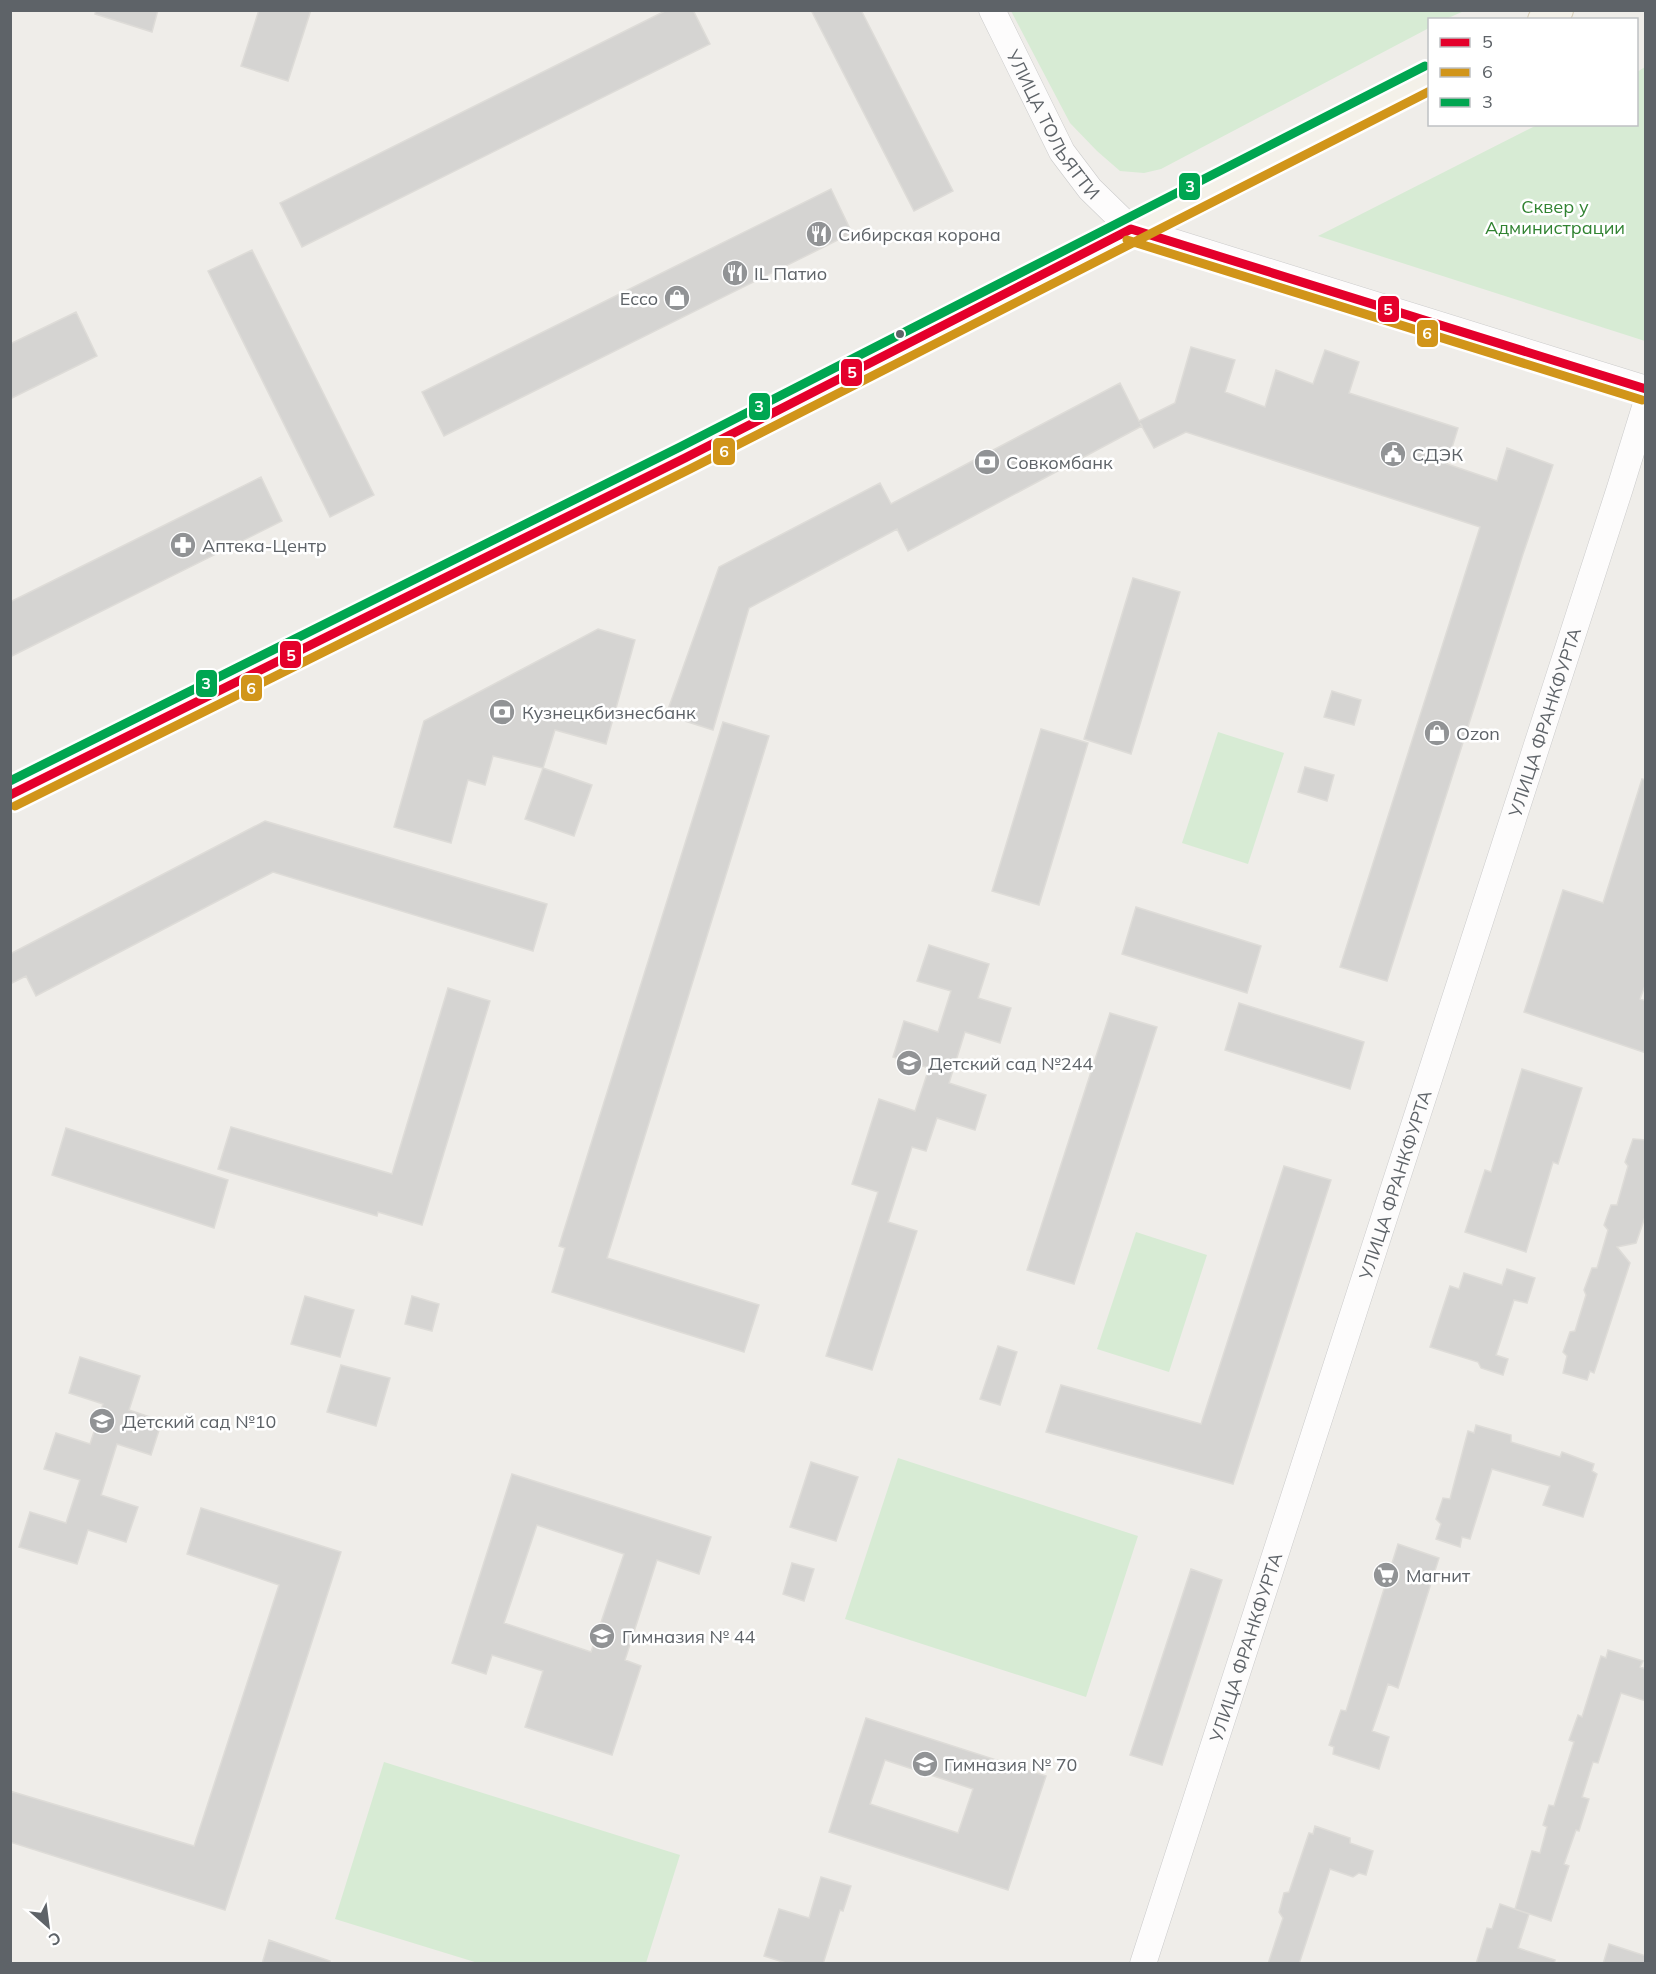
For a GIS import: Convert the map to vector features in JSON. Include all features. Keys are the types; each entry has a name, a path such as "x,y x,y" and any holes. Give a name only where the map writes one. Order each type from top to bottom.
{"main road":[{"path":"1545,18 1559,10"},
{"path":"10,795 686,458 1428,78"}],"street":[{"name":"УЛИЦА ТОЛЬЯТТИ","path":"992,10 1062,152 1090,189 1131,229 1646,389"},
{"name":"УЛИЦА ФРАНКФУРТА","path":"1143,1964 1646,404"}],"green space":[{"path":"1011,11 1464,11 1448,18 1428,18 1428,29 1161,169 1144,173 1120,171 1070,123"},
{"name":"Сквер у Администрации","path":"1645,67 1645,341 1318,236 1535,126 1638,126 1638,71"},
{"path":"1218,732 1284,753 1248,864 1182,843"},
{"path":"1136,1232 1207,1255 1169,1372 1097,1349"},
{"path":"898,1458 1138,1536 1086,1697 845,1619"},
{"path":"384,1762 680,1855 646,1963 478,1963 335,1919"}],"building":[{"path":"96,10 158,10 152,32 95,14"},
{"path":"259,10 311,10 288,81 241,66"},
{"path":"667,10 693,10 710,44 302,247 280,203"},
{"path":"811,10 861,10 953,191 914,211"},
{"path":"831,189 852,233 444,436 422,392"},
{"path":"252,250 374,495 330,517 208,271"},
{"path":"76,312 97,356 10,399 10,344"},
{"path":"1191,347 1235,360 1225,392 1265,407 1276,370 1313,384 1325,350 1359,362 1349,393 1458,428 1447,464 1497,481 1507,448 1553,465 1387,981 1340,967 1480,527 1186,432 1154,448 1142,426 908,551 897,529 749,608 713,730 666,715 719,567 880,483 891,504 1120,383 1139,421 1175,403"},
{"path":"261,477 282,521 10,657 10,602"},
{"path":"1133,578 1180,592 1131,754 1084,739"},
{"path":"598,629 635,640 606,744 555,730 543,768 493,756 485,785 468,780 451,843 394,827 424,721"},
{"path":"1332,691 1361,700 1354,725 1324,717"},
{"path":"723,722 769,736 607,1258 759,1305 744,1352 552,1292 565,1248 559,1246"},
{"path":"1041,729 1088,743 1039,905 992,891"},
{"path":"1305,767 1334,775 1327,801 1298,792"},
{"path":"543,768 592,785 574,836 525,819"},
{"path":"1642,779 1646,780 1646,983 1640,999 1646,1001 1646,1053 1524,1012 1563,890 1603,903"},
{"path":"265,821 547,904 533,951 273,872 36,996 26,976 10,984 10,954"},
{"path":"1136,907 1261,946 1247,993 1122,954"},
{"path":"929,945 989,964 978,998 1011,1008 1000,1043 965,1032 949,1083 986,1095 975,1130 937,1118 926,1151 912,1147 888,1222 917,1231 872,1370 826,1356 878,1192 852,1184 879,1099 915,1111 929,1068 893,1057 904,1021 938,1032 951,991 917,981"},
{"path":"448,988 490,1001 422,1225 378,1212 377,1216 218,1169 231,1127 392,1174"},
{"path":"1239,1003 1364,1042 1350,1089 1225,1050"},
{"path":"1110,1013 1157,1027 1074,1284 1027,1270"},
{"path":"1522,1069 1582,1088 1558,1164 1553,1162 1526,1252 1465,1232 1485,1170 1491,1172"},
{"path":"66,1128 228,1180 214,1228 52,1175"},
{"path":"1633,1139 1646,1140 1646,1214 1636,1243 1617,1247 1630,1263 1594,1373 1590,1371 1587,1380 1563,1373 1567,1356 1563,1352 1570,1332 1575,1331 1586,1295 1584,1290 1592,1268 1597,1268 1608,1230 1604,1225 1611,1205 1617,1205 1628,1166 1625,1162"},
{"path":"1284,1166 1331,1180 1233,1484 1046,1432 1061,1385 1201,1424"},
{"path":"1507,1269 1535,1278 1527,1303 1514,1300 1496,1355 1508,1359 1503,1375 1481,1368 1478,1362 1430,1347 1450,1286 1459,1289 1464,1273 1502,1285"},
{"path":"305,1296 354,1310 340,1357 291,1344"},
{"path":"412,1296 439,1304 432,1331 405,1324"},
{"path":"998,1346 1017,1352 1000,1405 980,1399"},
{"path":"80,1357 140,1376 129,1410 162,1421 151,1455 117,1444 101,1495 138,1507 126,1542 88,1530 77,1564 19,1547 30,1512 66,1523 80,1480 44,1469 56,1433 90,1444 103,1404 69,1393"},
{"path":"341,1365 390,1378 376,1426 327,1412"},
{"path":"1476,1425 1511,1435 1511,1442 1560,1457 1562,1452 1594,1464 1592,1471 1597,1474 1583,1517 1543,1505 1550,1486 1492,1469 1470,1539 1462,1537 1460,1547 1436,1539 1441,1524 1436,1519 1443,1498 1450,1499 1468,1431 1474,1433"},
{"path":"811,1462 858,1477 836,1541 790,1527"},
{"path":"512,1474 711,1537 699,1574 657,1560 625,1660 641,1666 612,1755 525,1727 543,1671 492,1655 486,1674 452,1663","holes":["537,1525 624,1554 591,1652 504,1623"]},
{"path":"201,1508 341,1552 225,1910 10,1842 10,1791 194,1846 279,1585 187,1554"},
{"path":"1398,1544 1439,1558 1398,1688 1388,1684 1372,1731 1389,1737 1379,1769 1333,1754 1334,1747 1329,1745 1341,1710 1346,1711"},
{"path":"792,1563 814,1569 804,1601 783,1594"},
{"path":"1191,1569 1222,1580 1162,1765 1130,1755"},
{"path":"1608,1650 1643,1661 1640,1667 1646,1669 1646,1701 1621,1693 1598,1763 1593,1762 1582,1797 1589,1799 1579,1831 1576,1830 1564,1864 1569,1866 1551,1921 1515,1909 1532,1851 1540,1853 1547,1827 1543,1825 1549,1805 1554,1806 1574,1742 1569,1740 1578,1715 1582,1717 1601,1656 1606,1658"},
{"path":"866,1718 1046,1776 1008,1890 829,1832","holes":["885,1760 973,1789 958,1833 870,1804"]},
{"path":"1315,1826 1350,1838 1350,1843 1373,1851 1366,1875 1359,1873 1353,1877 1330,1869 1299,1964 1268,1964 1283,1918 1279,1912 1284,1893 1289,1892 1309,1833 1313,1834"},
{"path":"821,1877 851,1886 843,1911 840,1910 823,1964 789,1964 764,1956 779,1909 809,1918"},
{"path":"1500,1904 1529,1914 1518,1948 1555,1960 1554,1964 1476,1964 1487,1928 1492,1929"},
{"path":"269,1940 330,1961 330,1964 262,1964"},
{"path":"1609,1944 1646,1956 1646,1964 1603,1964"}],"transit line":[{"name":"3","path":"10,781 680,447 1425,66"},
{"name":"6","path":"15,806 690,469 1428,92"},
{"name":"5","path":"1131,229 1646,389"},
{"name":"5","path":"10,795 685,458 1131,229"},
{"name":"6","path":"1127,240 1642,400"}],"place":[{"name":"Сибирская корона","path":"819,234"},
{"name":"IL Патио","path":"735,273"},
{"name":"Ecco","path":"677,298"},
{"name":"СДЭК","path":"1393,454"},
{"name":"Совкомбанк","path":"987,462"},
{"name":"Аптека-Центр","path":"183,545"},
{"name":"Кузнецкбизнесбанк","path":"502,712"},
{"name":"Ozon","path":"1437,733"},
{"name":"Детский сад №244","path":"909,1063"},
{"name":"Детский сад №10","path":"102,1421"},
{"name":"Магнит","path":"1386,1575"},
{"name":"Гимназия № 44","path":"602,1636"},
{"name":"Гимназия № 70","path":"925,1764"}]}
